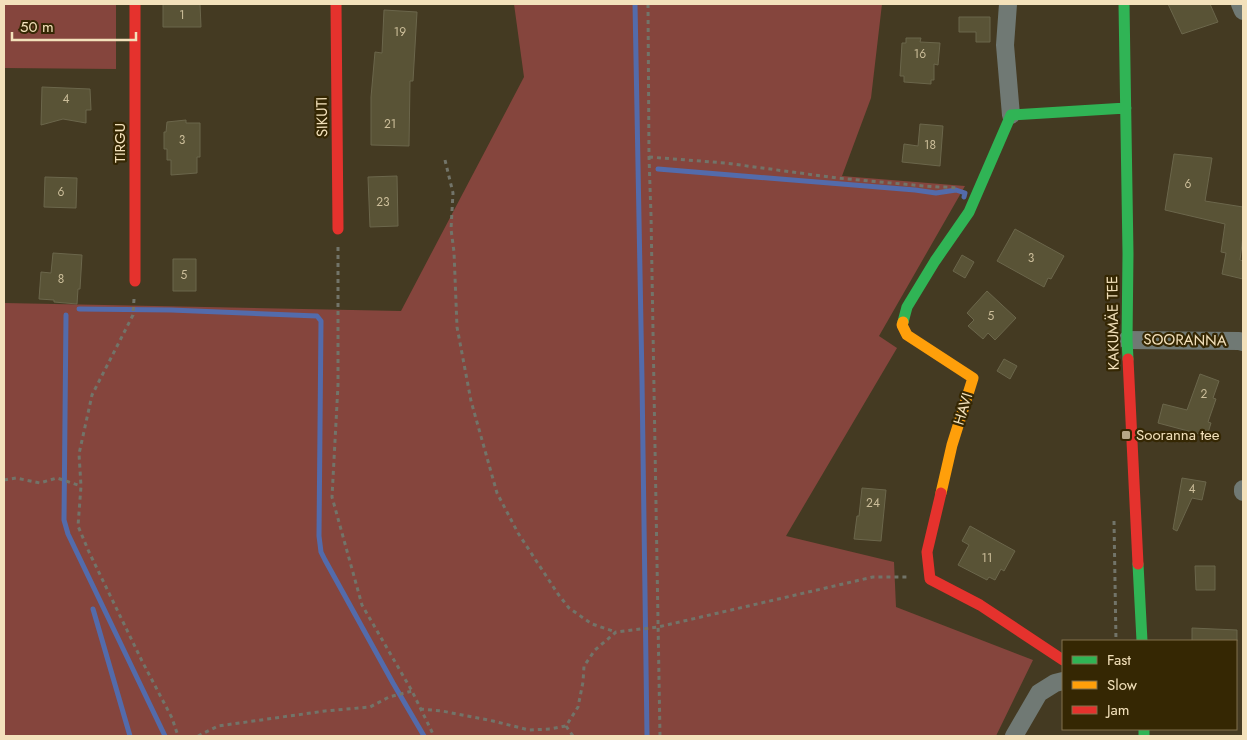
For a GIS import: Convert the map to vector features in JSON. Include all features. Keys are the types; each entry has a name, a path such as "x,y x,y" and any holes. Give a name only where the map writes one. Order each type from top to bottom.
{"street":[{"name":"TIRGU","path":"135,4 135,281"},
{"name":"SIKUTI","path":"336,4 338,229"},
{"name":"HAVI","path":"930,574 927,552 952,445 973,378 907,335 902,325 907,306 969,212 1012,115 1005,45 1008,4"},
{"name":"KAKUMÄE TEE","path":"1124,4 1128,254 1127,340 1142,640"},
{"path":"1240,4 1243,11"},
{"path":"1012,115 1126,108"},
{"name":"SOORANNA","path":"1127,340 1243,342"},
{"path":"930,574 930,579 980,605 1062,659"},
{"path":"1014,736 1039,693 1062,680"}],"path":[{"path":"648,4 649,157 660,652 660,736"},
{"path":"649,157 725,163 837,178 968,188 978,191"},
{"path":"445,160 453,193 451,229 454,252 457,327 471,401 497,493 518,533 569,608 592,624 616,632 636,631 873,577 909,577 930,574"},
{"path":"338,229 338,385 332,497 362,605 412,691 434,736"},
{"path":"134,304 133,315 92,395 79,454 81,486 78,526 142,661 172,718 178,736"},
{"path":"4,480 16,478 40,483 57,478 81,486"},
{"path":"420,709 442,711 529,730 566,726 578,707 584,666 595,650 616,632"},
{"path":"198,736 218,726 325,711 370,707 389,697 412,691"},
{"path":"566,726 573,736"}],"shaded area":[{"path":"4,4 116,4 116,69 4,68"},
{"path":"514,4 882,4 871,98 842,176 965,186 879,336 897,348 786,536 894,562 896,607 1033,660 996,736 4,736 4,303 401,311 524,77"}],"building":[{"path":"163,4 200,4 201,27 163,27"},
{"path":"1168,4 1210,4 1218,22 1182,34"},
{"path":"384,10 417,12 413,81 410,81 409,146 371,145 371,97 375,52 382,53"},
{"path":"959,17 990,17 990,42 976,42 976,32 959,32"},
{"path":"906,38 921,38 920,42 940,43 938,65 934,64 934,80 931,80 931,84 904,82 904,76 900,76 902,43 906,43"},
{"path":"42,87 90,89 91,110 86,110 86,123 63,119 41,125"},
{"path":"186,120 186,123 200,123 200,157 197,157 197,173 171,175 171,160 167,160 167,149 164,149 164,132 166,132 167,122"},
{"path":"920,124 943,126 940,166 902,162 904,144 918,146"},
{"path":"1174,154 1212,158 1205,201 1243,207 1243,236 1240,260 1243,261 1243,279 1222,274 1226,253 1221,252 1225,224 1165,210"},
{"path":"397,176 398,226 370,227 368,177"},
{"path":"45,177 77,178 76,208 44,207"},
{"path":"1015,229 1064,256 1051,279 1048,278 1044,287 997,261"},
{"path":"53,253 82,255 77,304 39,299 41,272 51,273"},
{"path":"962,255 974,262 965,278 953,271"},
{"path":"173,259 196,259 196,291 173,291"},
{"path":"987,291 1016,318 995,340 988,333 983,339 968,326 974,320 967,313"},
{"path":"1004,359 1017,366 1010,379 997,371"},
{"path":"1200,374 1219,381 1213,398 1216,399 1208,422 1211,423 1207,436 1158,423 1163,404 1187,410"},
{"path":"1182,478 1206,482 1202,500 1192,498 1177,531 1173,529"},
{"path":"862,488 886,490 881,541 854,539"},
{"path":"970,526 1015,551 1004,571 1001,569 995,580 989,577 987,580 958,565 969,545 962,541"},
{"path":"1195,566 1215,566 1215,590 1196,590"},
{"path":"1192,628 1237,630 1237,640 1192,640"}],"waterway":[{"path":"635,4 647,736"},
{"path":"658,169 936,193 956,190 965,193 964,197"},
{"path":"79,309 171,310 317,316 321,321 319,536 321,552 424,736"},
{"path":"66,315 64,520 68,534 165,736"},
{"path":"93,609 130,736"}],"traffic: fast":[{"path":"1124,4 1128,359"},
{"path":"903,322 907,307 935,261 969,212 1011,115 1126,108"},
{"path":"1138,564 1142,640"},
{"path":"1144,730 1144,736"}],"traffic: slow":[{"path":"903,322 902,325 907,335 973,378 952,445 941,493"}],"traffic: jam":[{"path":"135,4 135,281"},
{"path":"336,4 338,229"},
{"path":"1128,359 1138,564"},
{"path":"941,493 927,552 930,579 980,605 1062,659"}],"place":[{"name":"Sooranna tee","path":"1126,435"}]}
